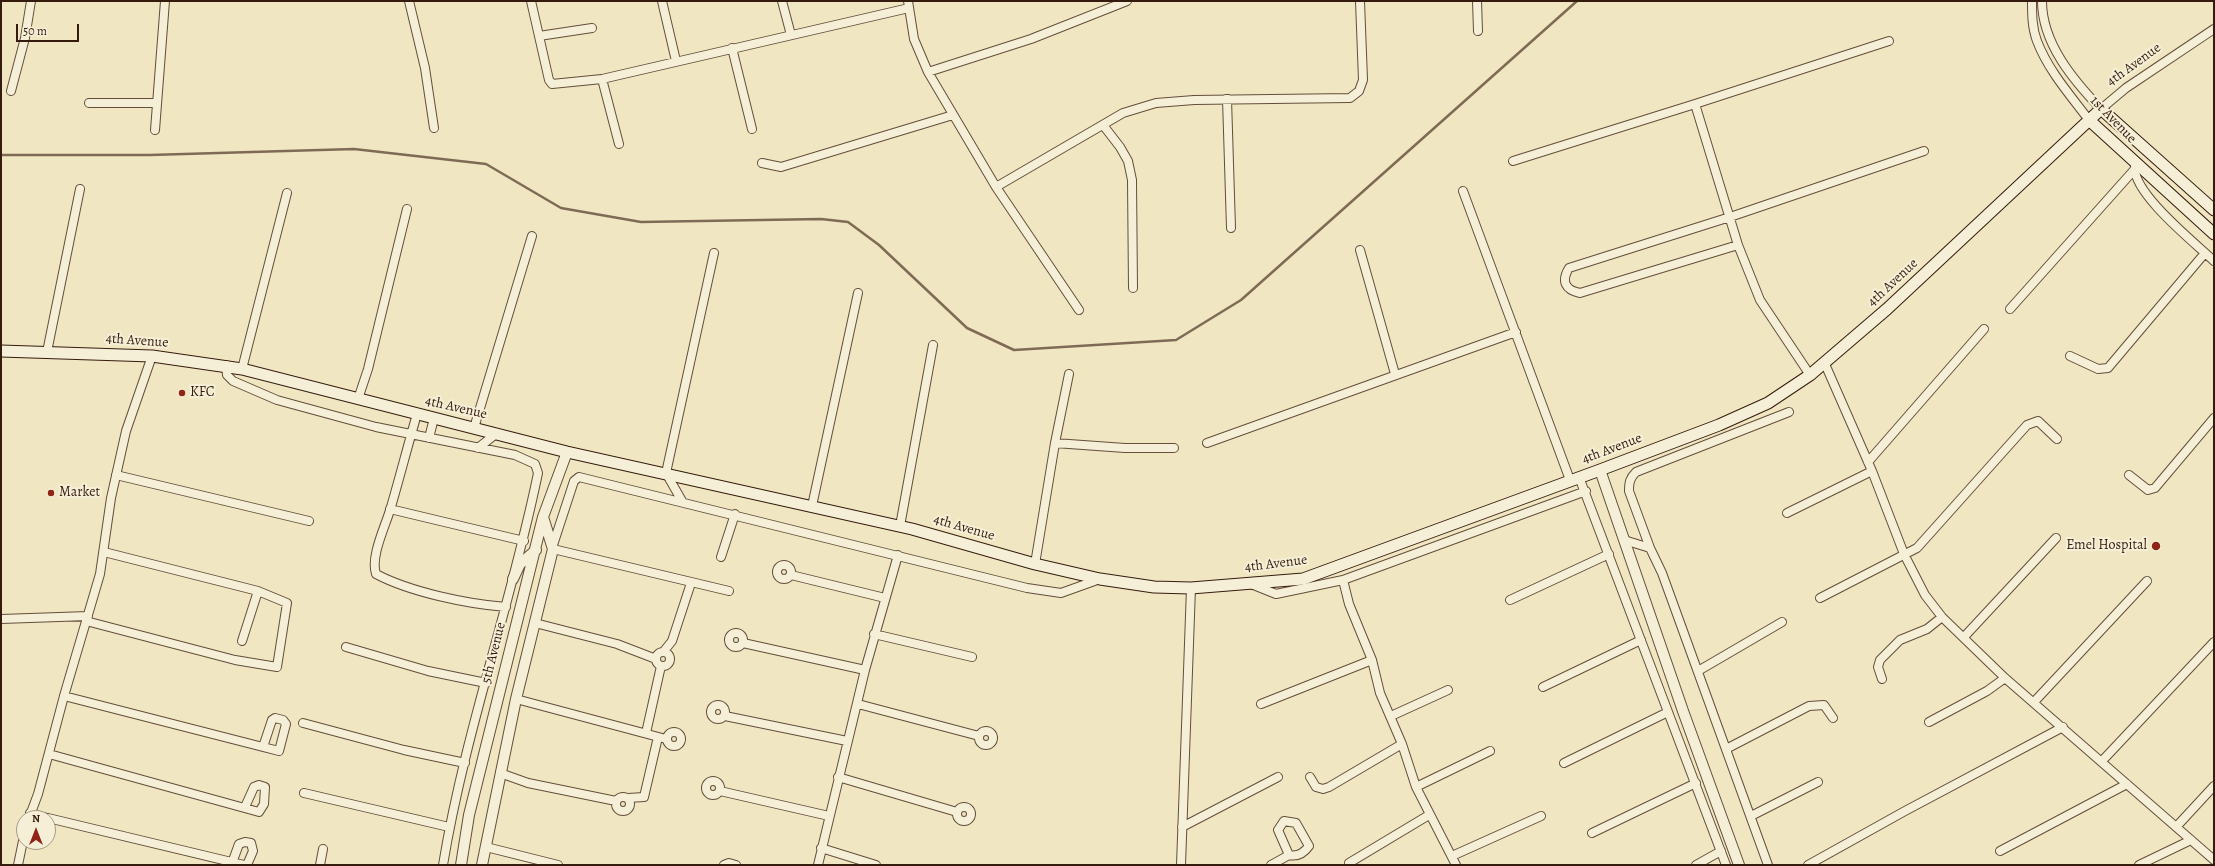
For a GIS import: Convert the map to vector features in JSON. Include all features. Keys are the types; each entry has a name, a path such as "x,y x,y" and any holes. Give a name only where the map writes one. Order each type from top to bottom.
{"main road":[{"name":"4th Avenue","path":"1,351 152,356 242,369 567,452 900,526 1035,564 1100,579 1154,587 1192,588 1303,579 1719,425 1768,403 1825,364 1887,309 2101,109"},
{"name":"1st Avenue","path":"2101,109 2214,210"},
{"name":"1st Avenue","path":"2089,120 2135,167 2214,234"}],"street":[{"path":"10,91 25,38 32,1"},
{"path":"155,130 165,1"},
{"path":"409,1 425,68 434,128"},
{"path":"531,1 548,80 552,84 602,79 791,35 909,4 914,39 928,72 996,187 1080,310"},
{"path":"662,1 676,61"},
{"path":"782,1 791,35"},
{"path":"928,72 1031,39 1127,1"},
{"path":"996,187 1123,113 1156,103 1227,99 1350,98 1359,91 1363,80 1360,1"},
{"path":"1477,1 1478,30"},
{"name":"1st Avenue","path":"2032,1 2032,21 2036,40 2058,78 2089,120"},
{"name":"1st Avenue","path":"2042,1 2044,25 2048,36 2063,62 2083,89 2101,109"},
{"path":"539,36 592,28"},
{"name":"4th Avenue","path":"2101,109 2126,88 2214,29"},
{"path":"1513,161 1889,41"},
{"path":"732,48 752,129"},
{"path":"602,79 619,144"},
{"path":"1227,99 1231,228"},
{"path":"89,103 157,103"},
{"path":"1695,104 1738,245 1760,300 1810,375"},
{"path":"762,162 781,167 953,115"},
{"path":"1103,125 1120,147 1128,161 1132,180 1133,288"},
{"path":"1738,245 1580,293 1570,291 1565,286 1565,276 1569,268 1730,217 1924,151"},
{"path":"2135,167 2140,186 2149,199 2214,261"},
{"path":"2010,309 2135,167"},
{"path":"47,352 80,189"},
{"path":"1463,191 1516,332 1575,479 1586,491 1726,865"},
{"path":"242,369 287,193"},
{"path":"358,399 368,369 407,209"},
{"path":"474,428 532,236"},
{"path":"1360,250 1395,374"},
{"path":"682,501 666,473 714,253"},
{"path":"2070,356 2098,369 2108,368 2205,253"},
{"path":"812,506 858,293"},
{"path":"1868,462 1984,329"},
{"path":"1208,443 1395,374 1516,332"},
{"path":"900,526 933,345"},
{"path":"31,810 49,754 104,552 116,475 126,431 152,356"},
{"path":"1825,364 1872,471 1904,554 1925,595 1942,617 2005,678 2177,826 2190,840 2214,860"},
{"path":"226,366 227,375 233,381 277,400 411,435 515,455 535,464 538,473 524,541 465,763 449,827 443,865"},
{"path":"1035,564 1055,442 1069,374"},
{"path":"1768,865 1662,573 1650,548 1629,491 1631,477 1645,469 1789,412"},
{"path":"417,414 390,509 383,528 374,568 376,574 385,579 436,594 472,603 506,607"},
{"path":"429,438 434,418"},
{"path":"2129,475 2148,490 2155,488 2214,418"},
{"path":"1820,598 1917,548 2027,425 2038,421 2057,439"},
{"path":"478,448 497,433"},
{"path":"1055,442 1125,448 1174,448"},
{"name":"5th Avenue","path":"461,865 469,816 516,622 536,550 543,517 567,452"},
{"path":"1600,470 1682,711 1740,865"},
{"path":"1787,513 1872,471"},
{"path":"116,475 309,521"},
{"path":"482,865 516,699 553,547 574,480 578,477 682,501 1045,592 1067,592 1100,579"},
{"path":"1248,583 1276,594 1343,580 1586,491"},
{"path":"390,509 524,541"},
{"path":"721,557 734,514"},
{"path":"543,517 553,547"},
{"path":"1964,637 2056,538"},
{"path":"1624,540 1650,548"},
{"path":"553,547 691,583 729,591"},
{"path":"514,579 520,564 536,550"},
{"path":"1,619 87,619 236,660 277,667 287,603 258,591 104,552"},
{"path":"1510,600 1609,554"},
{"path":"818,865 838,777 858,704 874,634 898,555"},
{"path":"791,575 884,598"},
{"path":"1343,580 1349,604 1372,660 1380,693 1402,744 1416,787 1429,815 1456,865"},
{"path":"2034,702 2147,581"},
{"path":"646,734 659,653 664,651 672,641 691,583"},
{"path":"1181,865 1192,588"},
{"path":"242,641 258,591"},
{"path":"1882,679 1878,667 1880,660 1900,640 1927,629 1942,617"},
{"path":"1698,671 1782,622"},
{"path":"535,623 617,644 666,666 671,660 668,653 664,651"},
{"path":"874,634 972,657"},
{"path":"1543,687 1641,640"},
{"path":"2102,761 2214,642"},
{"path":"743,643 865,670"},
{"path":"346,647 428,671 486,683"},
{"path":"1261,704 1372,660"},
{"path":"1929,722 1987,691 2005,678"},
{"path":"1390,716 1448,690"},
{"path":"64,696 263,747"},
{"path":"500,773 528,783 616,801 624,796 628,798 644,797 662,738 516,699"},
{"path":"858,704 979,736"},
{"path":"1726,749 1809,706 1824,705 1833,718"},
{"path":"1564,763 1668,712"},
{"path":"725,716 848,741"},
{"path":"303,723 404,750 465,763"},
{"path":"1808,865 1905,811 2063,727"},
{"path":"1310,777 1316,787 1329,787 1402,744"},
{"path":"1416,787 1490,751"},
{"path":"49,754 245,807"},
{"path":"838,777 957,812"},
{"path":"1182,827 1278,777"},
{"path":"1751,816 1818,782"},
{"path":"1592,833 1696,783"},
{"path":"2000,851 2127,784"},
{"path":"2177,826 2214,786"},
{"path":"720,791 829,816"},
{"path":"304,793 449,827"},
{"path":"616,801 619,810 627,810 631,804 628,798"},
{"path":"1349,863 1429,815"},
{"path":"1452,856 1540,816"},
{"path":"56,820 244,865"},
{"path":"1270,865 1289,855 1294,856 1304,853 1309,846 1296,823 1284,821 1278,830 1289,855"},
{"path":"2139,865 2190,840"},
{"path":"232,863 239,844 245,842 251,843 253,851 248,865"},
{"path":"486,847 558,865"},
{"path":"821,848 876,865"},
{"path":"320,865 323,849"},
{"path":"18,865 21,850"},
{"path":"1696,865 1721,851"},
{"path":"724,865 729,863 736,865"}],"waterway":[{"path":"1,155 150,155 354,149 486,164 561,208 641,222 821,219 848,222 879,245 967,328 1014,350 1176,340 1241,300 1577,1"}],"place":[{"name":"KFC","path":"182,393"},
{"name":"Market","path":"51,493"},
{"name":"Emel Hospital","path":"2156,546"}]}
